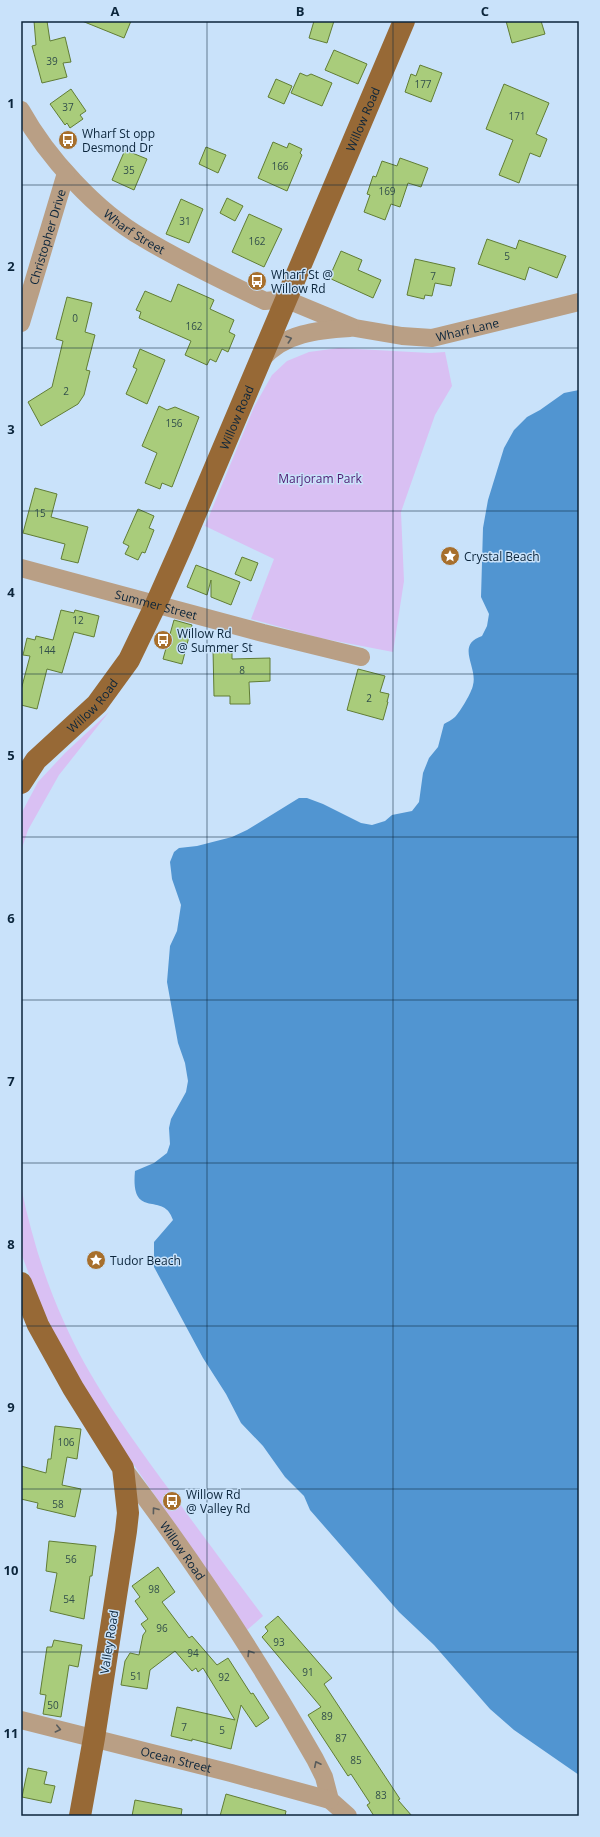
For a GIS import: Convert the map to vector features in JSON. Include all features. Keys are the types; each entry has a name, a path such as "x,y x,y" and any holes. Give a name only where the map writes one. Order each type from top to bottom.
{"main road":[{"name":"Willow Road","path":"21,784 36,760 97,704 129,660 156,604 404,21"},
{"name":"Willow Road","path":"21,1283 38,1324 73,1388 123,1468"},
{"name":"Valley Road","path":"80,1816 94,1738 126,1531 128,1513 123,1468"}],"street":[{"name":"Wharf Street","path":"21,110 30,126 66,174 110,214 142,238 265,301 285,299"},
{"name":"Christopher Drive","path":"21,323 66,174"},
{"name":"Wharf Lane","path":"285,299 355,328"},
{"name":"Wharf Lane","path":"259,362 268,352 284,340 307,333 329,329 355,328 402,336 432,338 579,302"},
{"name":"Summer Street","path":"21,568 263,633 361,657"},
{"name":"Willow Road","path":"123,1468 162,1520 245,1645 301,1734 324,1776 329,1808"},
{"name":"Ocean Street","path":"21,1720 94,1738 329,1808"},
{"path":"329,1808 348,1816"}],"green space":[{"name":"Marjoram Park","path":"339,348 430,353 445,352 452,386 435,415 401,512 404,581 393,652 320,638 251,619 274,559 205,526 254,407 272,375 287,361 309,352"},
{"path":"109,712 59,775 28,830 21,851 21,814 38,782 65,753"},
{"path":"21,1187 29,1222 44,1272 74,1343 109,1404 135,1442 263,1616 247,1630 112,1433 66,1356 41,1306 21,1253"}],"water":[{"path":"579,390 579,1775 514,1730 490,1709 434,1645 399,1612 310,1510 304,1496 285,1477 263,1446 241,1423 226,1394 203,1358 154,1267 154,1242 173,1220 169,1211 163,1207 142,1201 138,1196 135,1187 135,1171 154,1163 167,1153 170,1144 169,1128 171,1119 186,1092 188,1081 185,1063 178,1043 167,982 170,946 177,931 181,905 172,879 170,862 174,852 179,848 197,846 232,837 247,830 299,798 307,798 323,804 361,823 372,825 385,821 392,815 412,811 419,802 423,773 429,758 438,747 444,724 452,719 463,707 473,685 473,671 469,657 470,645 474,640 482,636 487,626 489,614 481,597 483,528 488,500 504,448 514,430 527,417 540,410 564,393"}],"building":[{"path":"34,21 47,21 50,41 65,37 71,62 63,63 67,77 42,83 32,46 36,45"},
{"path":"82,21 131,21 124,38"},
{"path":"314,21 334,21 327,43 309,38"},
{"path":"506,21 541,21 545,34 512,43"},
{"path":"334,50 367,64 358,84 325,70"},
{"path":"420,65 442,73 431,102 405,92 411,74 416,76"},
{"path":"300,73 307,76 311,74 332,83 322,106 291,93"},
{"path":"276,79 292,86 284,104 268,97"},
{"path":"504,84 549,103 536,134 547,139 540,157 530,153 519,183 499,175 513,140 486,129"},
{"path":"71,89 86,111 80,115 83,119 70,128 67,123 65,125 50,104"},
{"path":"273,142 287,148 289,143 302,149 300,153 302,155 287,191 258,178"},
{"path":"206,147 226,155 218,173 199,164"},
{"path":"125,150 147,159 134,190 112,180"},
{"path":"400,158 428,168 421,187 408,183 400,207 391,204 385,220 364,212 370,195 367,194 373,176 376,177 382,161 397,166"},
{"path":"227,198 243,206 235,221 220,213"},
{"path":"181,199 203,209 189,243 166,234"},
{"path":"249,214 282,229 264,267 232,252"},
{"path":"487,239 516,249 519,240 566,256 557,278 529,267 525,280 478,264"},
{"path":"341,251 362,260 358,270 381,280 373,298 329,278"},
{"path":"415,259 455,268 451,286 435,283 432,296 425,295 424,299 407,295"},
{"path":"178,284 214,300 210,309 234,320 229,332 235,335 228,352 222,349 216,362 210,359 207,365 185,355 191,341 139,318 141,312 136,310 145,291 171,302"},
{"path":"67,297 92,303 85,332 95,335 86,370 90,371 84,395 78,404 41,426 28,402 52,387 63,341 56,339"},
{"path":"140,349 165,360 147,404 126,394 137,369 133,367"},
{"path":"159,406 167,410 175,407 199,417 172,487 162,483 160,489 145,483 157,453 142,446"},
{"path":"35,488 57,494 51,517 88,527 78,563 61,559 65,544 23,533"},
{"path":"138,509 154,516 149,528 154,530 145,553 142,552 138,560 125,554 129,546 123,543"},
{"path":"242,557 258,563 251,581 235,574"},
{"path":"196,565 240,582 231,605 211,597 211,580 207,595 187,587"},
{"path":"61,610 74,613 75,610 99,616 94,637 74,632 62,673 47,669 37,709 21,705 21,690 30,656 23,655 27,638 35,640 36,636 53,640"},
{"path":"174,620 192,625 182,664 163,659"},
{"path":"213,649 232,649 232,659 270,658 270,681 249,682 250,704 230,704 230,696 214,696"},
{"path":"358,669 385,676 380,692 389,694 383,720 347,710"},
{"path":"55,1426 81,1429 77,1459 67,1457 62,1485 81,1489 75,1517 37,1508 38,1503 21,1499 21,1466 46,1473 48,1459 51,1459"},
{"path":"49,1541 96,1546 84,1619 50,1611 57,1573 46,1571"},
{"path":"158,1567 175,1592 162,1602 189,1638 192,1636 217,1665 228,1658 251,1694 253,1693 269,1718 256,1727 241,1705 231,1749 192,1739 192,1741 171,1736 177,1707 235,1720 203,1668 198,1672 196,1668 192,1671 175,1651 150,1670 147,1689 121,1685 125,1661 130,1653 139,1655 143,1635 146,1631 141,1624 148,1619 135,1601 140,1597 132,1586"},
{"path":"278,1616 332,1678 324,1684 400,1799 398,1800 412,1816 374,1816 367,1805 370,1803 351,1774 348,1776 308,1715 321,1707 262,1637 268,1631 265,1627"},
{"path":"54,1640 82,1645 78,1667 69,1665 61,1717 43,1714 46,1695 40,1694 47,1647 52,1647"},
{"path":"28,1768 47,1772 44,1784 55,1786 51,1803 22,1797"},
{"path":"226,1794 286,1811 285,1816 220,1816"},
{"path":"135,1800 182,1809 181,1816 132,1816"}],"place":[{"name":"Wharf St opp Desmond Dr","path":"68,140"},
{"name":"Wharf St @ Willow Rd","path":"257,281"},
{"name":"Crystal Beach","path":"450,556"},
{"name":"Willow Rd @ Summer St","path":"163,640"},
{"name":"Tudor Beach","path":"96,1260"},
{"name":"Willow Rd @ Valley Rd","path":"172,1501"}]}
